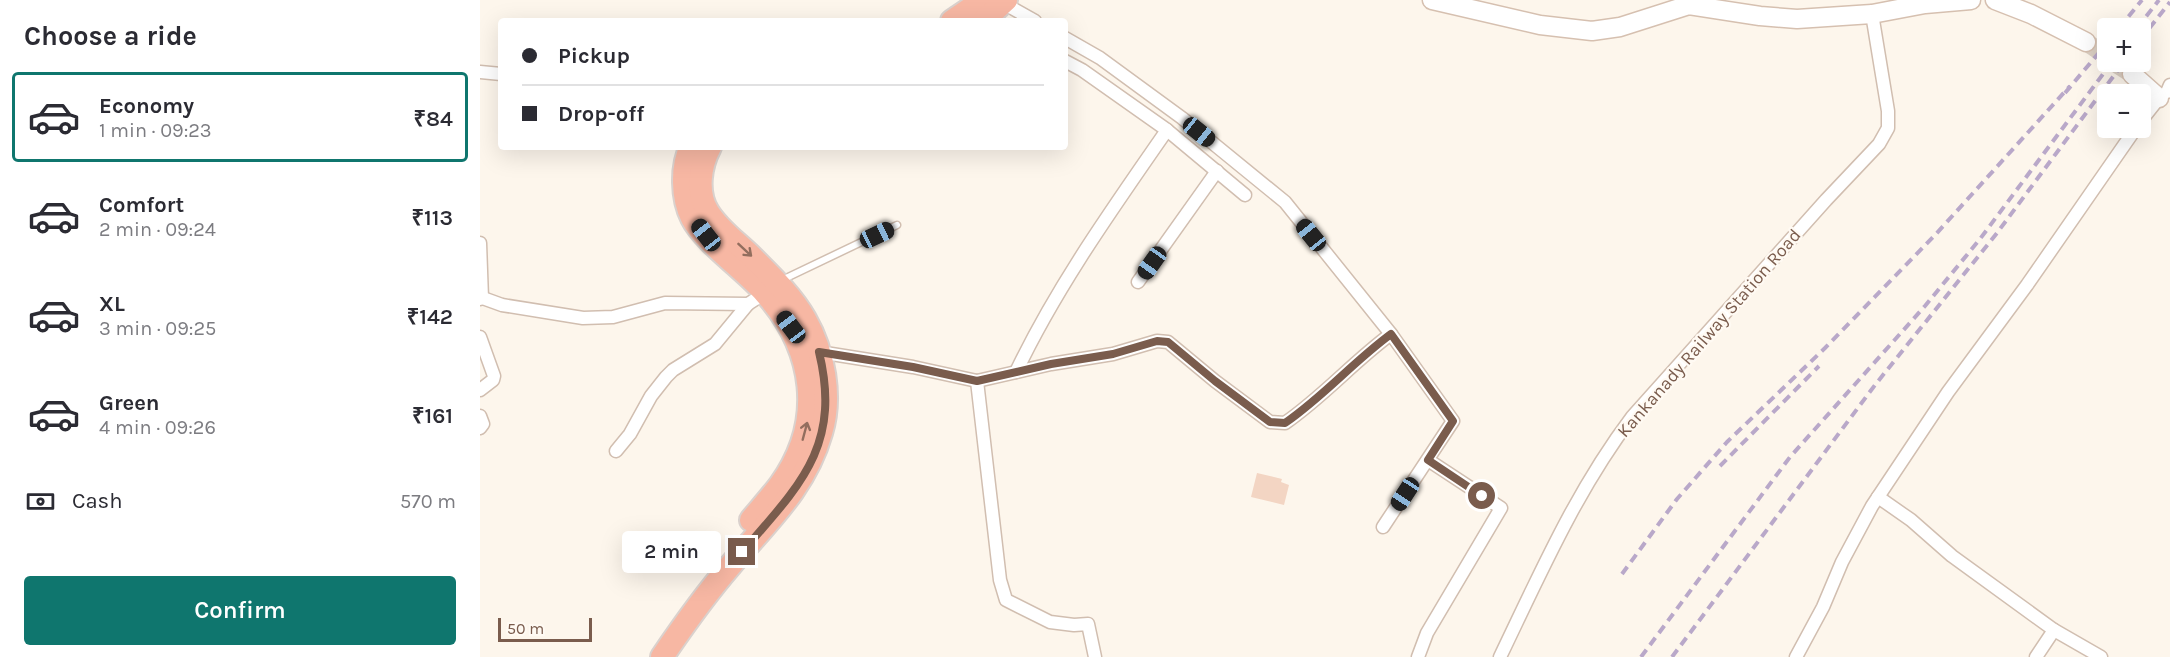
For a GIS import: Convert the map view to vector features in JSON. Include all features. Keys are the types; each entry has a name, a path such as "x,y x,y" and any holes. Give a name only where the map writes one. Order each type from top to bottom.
{"highway":[{"path":"964,18 992,11"},
{"path":"662,657 721,577 786,503 802,481 813,459 822,430 826,402 819,352 806,319 764,293 693,219 685,196 690,150"},
{"path":"645,657 686,598 781,484 798,453 806,427 810,401 803,357 791,327 764,293 707,211 701,193 701,176 704,158 708,150"}],"street":[{"path":"1432,0 1540,25 1592,31 1620,27 1691,2 1760,16 1797,19 1872,14 1926,2 1971,0"},
{"path":"1995,0 2031,14 2086,42"},
{"path":"992,11 1022,18"},
{"name":"Kankanady Railway Station Road","path":"1500,657 1541,568 1584,488 1610,446 1632,417 1879,144 1888,128 1888,111 1872,14"},
{"path":"1068,40 1100,58 1182,117 1285,202 1391,334 1453,421 1383,527"},
{"path":"1068,63 1167,130 1245,195"},
{"path":"480,72 498,74"},
{"path":"2132,74 2167,95 2151,111"},
{"path":"1016,372 1034,334 1093,238 1167,130"},
{"path":"1796,657 1823,607 1842,562 1878,497 1948,392 2027,285 2129,138"},
{"path":"1138,282 1217,171"},
{"path":"480,243 481,298 502,305 583,318 613,317 665,303 764,293"},
{"path":"616,451 630,434 651,396 666,377 673,370 715,344 764,293"},
{"path":"819,352 913,367 977,381 1051,364 1113,354 1157,341 1168,342 1270,422 1285,423 1329,390 1364,355 1391,334"},
{"path":"480,337 494,376 493,380 480,390"},
{"path":"977,381 1000,580 1006,600 1050,622 1088,624 1095,657"},
{"path":"480,416 483,424 480,428"},
{"path":"1418,657 1427,633 1501,508 1428,460"},
{"path":"1878,497 1911,520 1952,556 2054,630 2101,657"},
{"path":"2036,657 2054,630"}],"lane":[{"path":"764,293 897,225"}],"building":[{"path":"1257,473 1282,479 1281,482 1289,485 1284,505 1251,497"}],"tunnel":[{"path":"2086,42 2097,50"}],"railway":[{"path":"2127,18 2142,0"},
{"path":"2145,18 2159,0"},
{"path":"2151,26 2170,2"},
{"path":"2065,93 2097,55"},
{"path":"1641,657 1790,457 1925,306 1980,239 2105,72"},
{"path":"1672,657 1875,385 1997,233 2117,72"},
{"path":"1622,574 1677,499 1727,442 1825,348 1936,234 2070,86"},
{"path":"1720,466 1819,366"}],"route":[{"path":"742,552 786,503 802,481 813,459 822,430 826,402 819,352 913,367 977,381 1051,364 1113,354 1157,341 1168,342 1176,346 1215,381 1254,411 1270,422 1285,423 1329,390 1364,355 1391,334 1453,421 1428,460 1482,496"}]}
